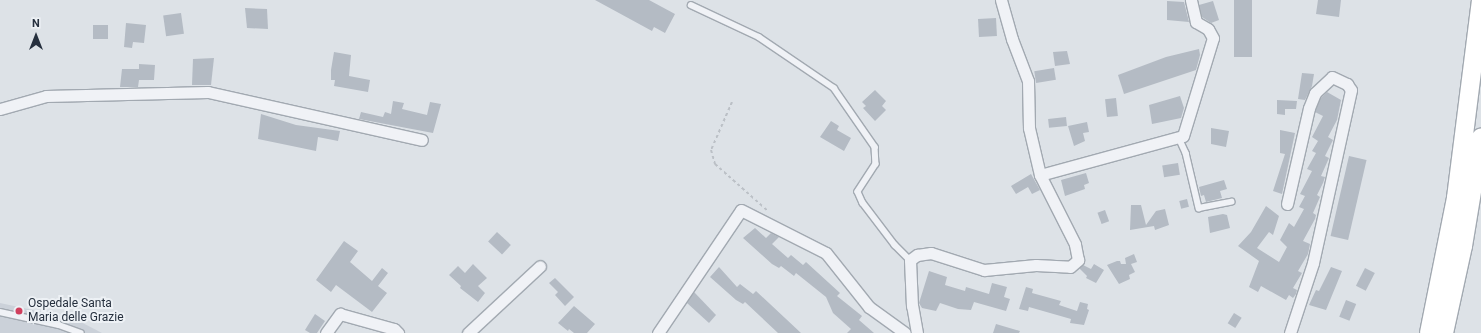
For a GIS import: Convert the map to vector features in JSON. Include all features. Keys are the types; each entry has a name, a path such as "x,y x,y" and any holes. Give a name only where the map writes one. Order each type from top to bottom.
{"highway":[{"path":"1429,333 1456,198 1481,0"},
{"path":"1444,333 1463,246 1481,137"}],"street":[{"path":"918,333 912,306 910,260 917,255 931,253 984,270 1036,265 1070,267 1076,264 1078,254 1075,244 1040,175 1029,128 1028,81 1001,0"},
{"path":"1040,175 1179,138 1185,132 1213,38 1208,29 1196,22 1191,0"},
{"path":"1286,204 1309,108 1315,93 1332,77 1347,84 1351,90 1313,264 1290,333"},
{"path":"0,109 46,96 208,92 422,140"},
{"path":"658,333 741,210 826,253 869,307 905,333"},
{"path":"468,333 540,266"},
{"path":"326,333 340,314 394,329 398,333"}],"lane":[{"path":"691,5 759,37 834,88 875,147 876,164 858,192 863,203 895,245 910,260"},
{"path":"1179,138 1186,152 1199,208 1231,202"},
{"path":"0,312 59,325 81,333"}],"path":[{"path":"732,102 711,150 715,164 772,214"}],"shaded area":[{"name":"Ospedale Santa Maria delle Grazie","path":"0,303 75,319 102,333 0,333"}],"building":[{"path":"595,0 649,0 675,14 665,33 654,27 652,31"},
{"path":"1234,0 1252,0 1252,57 1234,57"},
{"path":"1318,0 1341,0 1339,17 1316,14"},
{"path":"1167,1 1184,2 1189,22 1167,20"},
{"path":"1213,1 1219,20 1211,23 1202,17 1199,5"},
{"path":"245,8 267,9 268,29 247,28"},
{"path":"181,13 184,34 166,36 163,16"},
{"path":"996,18 997,36 979,37 978,19"},
{"path":"126,23 146,25 144,43 133,42 132,48 124,47"},
{"path":"93,25 108,25 108,39 93,39"},
{"path":"1199,49 1200,55 1196,70 1124,94 1118,75 1166,57"},
{"path":"1067,51 1070,64 1055,66 1053,52"},
{"path":"334,52 351,55 349,76 370,80 368,92 334,86 335,80 331,80 331,70"},
{"path":"214,58 211,85 192,85 193,59"},
{"path":"139,64 155,65 154,80 139,80 138,87 120,87 122,69 139,69"},
{"path":"1054,68 1056,80 1036,83 1034,71"},
{"path":"1302,73 1314,74 1312,86 1305,100 1298,99"},
{"path":"875,90 886,101 882,106 886,110 875,121 863,108 866,106 862,102"},
{"path":"1327,92 1341,100 1337,120 1328,137 1333,140 1325,156 1329,158 1321,176 1325,177 1317,195 1320,197 1313,213 1316,215 1315,219 1303,241 1310,244 1308,254 1298,271 1302,273 1293,288 1297,290 1296,294 1293,298 1289,295 1286,300 1261,286 1258,292 1249,287 1259,261 1238,246 1251,232 1266,206 1279,216 1273,235 1269,232 1257,248 1279,262 1287,247 1280,240 1289,223 1294,227 1304,209 1299,207 1305,196 1300,194 1312,171 1307,169 1316,153 1312,151 1318,141 1312,137 1323,116 1315,112 1320,99"},
{"path":"1180,96 1184,108 1181,118 1152,124 1149,105"},
{"path":"1116,98 1118,116 1107,117 1105,99"},
{"path":"1277,100 1297,101 1296,109 1285,109 1285,115 1277,114"},
{"path":"393,101 404,103 402,109 427,115 430,102 441,104 433,133 359,119 361,112 383,117 385,112 391,114"},
{"path":"261,114 296,125 340,131 338,141 318,137 316,151 258,139"},
{"path":"1066,117 1067,126 1049,128 1048,119"},
{"path":"831,121 839,126 837,130 851,138 844,151 820,137"},
{"path":"1087,122 1089,132 1083,133 1085,141 1074,146 1068,126"},
{"path":"1211,128 1229,131 1226,147 1211,144"},
{"path":"1280,130 1295,133 1282,194 1273,191 1285,154 1280,153"},
{"path":"1349,156 1367,160 1348,240 1331,236"},
{"path":"1178,163 1180,175 1164,177 1162,166"},
{"path":"1086,173 1089,183 1084,185 1085,189 1065,196 1061,180"},
{"path":"1031,174 1040,190 1032,194 1028,187 1016,194 1011,186"},
{"path":"1224,180 1227,189 1220,191 1222,198 1206,202 1204,195 1201,196 1199,187"},
{"path":"1187,199 1189,207 1181,209 1179,201"},
{"path":"1131,205 1141,205 1146,225 1156,211 1165,209 1169,225 1155,230 1154,226 1130,230"},
{"path":"1105,210 1109,221 1102,224 1097,213"},
{"path":"1223,214 1227,215 1230,228 1210,233 1208,217"},
{"path":"755,228 766,238 771,233 779,237 772,244 788,258 791,255 803,265 806,262 840,293 837,296 862,316 859,320 874,333 847,333 851,329 833,313 826,297 796,273 794,276 781,266 779,268 772,264 743,238"},
{"path":"497,232 511,245 502,254 488,242"},
{"path":"344,241 358,251 350,262 372,281 382,268 388,273 378,286 387,293 372,312 336,285 331,292 316,280"},
{"path":"1134,254 1137,262 1131,264 1135,272 1129,275 1130,279 1119,284 1107,265 1117,261 1120,261 1121,264 1126,264 1125,258"},
{"path":"473,264 487,278 478,286 485,293 478,302 460,288 461,286 449,275 458,266 465,273"},
{"path":"1094,264 1104,270 1096,283 1086,278 1087,276 1079,268 1083,265 1091,269"},
{"path":"719,267 737,287 740,284 753,294 756,291 801,333 778,333 745,302 743,304 736,300 710,277"},
{"path":"1331,267 1342,271 1326,310 1309,305 1316,290 1319,291"},
{"path":"1365,268 1375,273 1366,291 1356,286"},
{"path":"929,271 947,277 945,285 965,291 966,287 989,294 992,283 1007,287 1004,297 1010,299 1006,311 974,302 971,310 958,309 940,303 936,311 922,308 919,303"},
{"path":"555,278 574,297 565,306 555,295 558,292 549,283"},
{"path":"1026,287 1033,289 1032,293 1061,301 1059,305 1077,311 1080,302 1088,304 1087,309 1089,310 1084,325 1070,323 1071,319 1029,307 1028,311 1019,309"},
{"path":"694,292 716,315 709,323 687,303"},
{"path":"1346,300 1356,304 1349,321 1339,317"},
{"path":"574,306 595,324 587,333 574,333 569,329 568,331 558,323"},
{"path":"1234,313 1242,318 1235,328 1228,323"},
{"path":"315,314 325,321 317,333 310,333 305,330"},
{"path":"996,324 1020,331 1019,333 993,333"}],"place":[{"name":"Ospedale Santa Maria delle Grazie","path":"19,311"}]}
